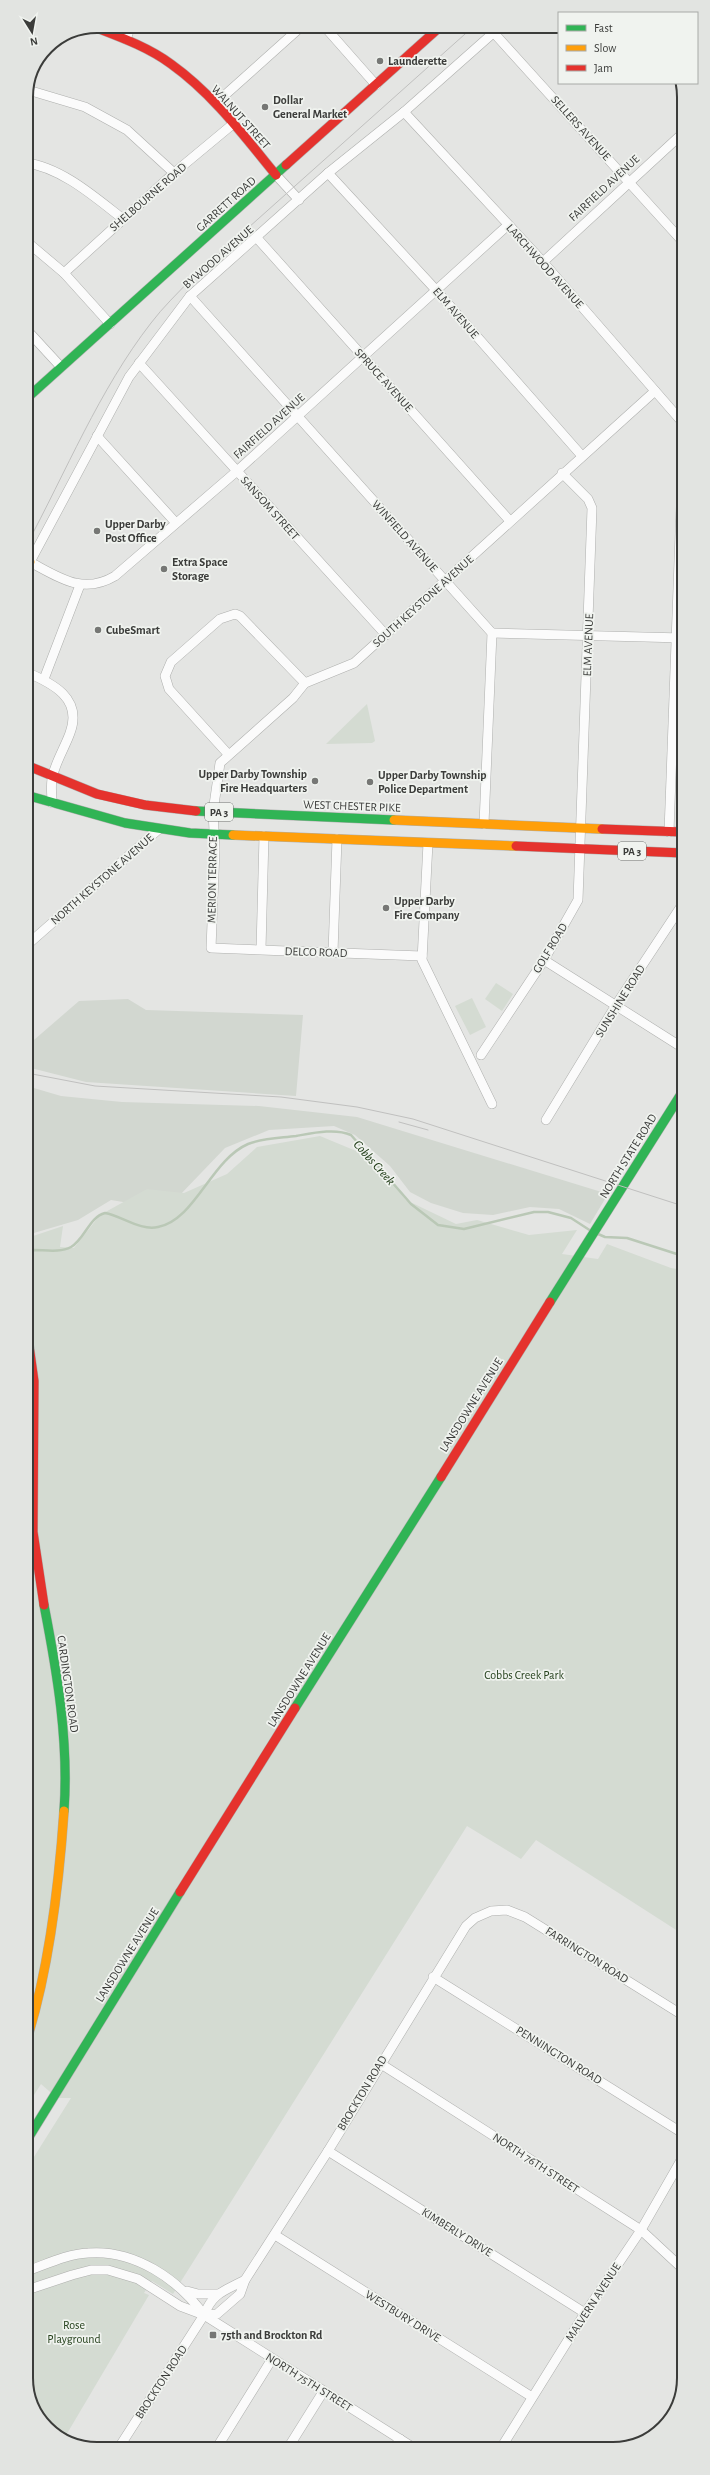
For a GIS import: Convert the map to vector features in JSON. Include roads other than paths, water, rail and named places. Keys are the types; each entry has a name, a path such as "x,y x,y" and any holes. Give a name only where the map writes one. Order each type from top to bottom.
{"main road":[{"name":"WALNUT STREET","path":"110,33 126,39 171,64 216,104 276,175"},
{"name":"GARRETT ROAD","path":"33,393 376,85 432,33"},
{"name":"WEST CHESTER PIKE","path":"33,768 97,794 169,809 213,812 391,831 428,843 677,853"},
{"name":"WEST CHESTER PIKE","path":"33,797 108,819 159,829 213,834 337,839 391,831 484,824 677,832"},
{"name":"NORTH STATE ROAD","path":"594,1234 677,1108"},
{"name":"LANSDOWNE AVENUE","path":"33,2130 172,1905 594,1234"},
{"name":"CARDINGTON ROAD","path":"33,1377 35,1392 33,1529 41,1597 52,1643 64,1736 65,1772 58,1869 36,2013 33,2022"}],"street":[{"path":"126,39 128,33"},
{"path":"216,104 294,33"},
{"path":"330,33 376,85"},
{"name":"BYWOOD AVENUE","path":"33,555 97,436 139,363 190,296 258,238 328,173 404,112 494,33"},
{"name":"SELLERS AVENUE","path":"494,33 677,235"},
{"path":"33,92 85,107 127,130 174,173"},
{"name":"LARCHWOOD AVENUE","path":"404,112 542,262 677,416"},
{"name":"SHELBOURNE ROAD","path":"64,273 174,173 233,124"},
{"name":"FAIRFIELD AVENUE","path":"542,262 677,138"},
{"path":"33,165 58,174 91,194 123,219"},
{"name":"ELM AVENUE","path":"328,173 436,290 582,456"},
{"name":"WALNUT STREET","path":"276,175 299,200"},
{"name":"FAIRFIELD AVENUE","path":"33,566 80,585 97,585 115,576 237,472 508,225"},
{"name":"SPRUCE AVENUE","path":"258,238 510,521"},
{"path":"33,247 64,273 110,324"},
{"name":"WINFIELD AVENUE","path":"190,296 492,633"},
{"path":"33,337 61,367"},
{"name":"SANSOM STREET","path":"139,363 386,635"},
{"name":"SOUTH KEYSTONE AVENUE","path":"304,683 354,663 562,473 655,391"},
{"path":"97,436 176,523"},
{"name":"ELM AVENUE","path":"562,473 588,499 592,508 581,828"},
{"path":"44,679 80,585"},
{"path":"213,812 220,763 228,754 294,698 304,683 240,616 235,614 220,619 171,662 165,676 168,689 228,754"},
{"path":"484,824 492,633 588,634 677,638"},
{"path":"33,675 55,685 65,695 72,715 70,733 52,776 52,803"},
{"path":"669,832 677,677"},
{"name":"MERION TERRACE","path":"211,948 215,849 213,812"},
{"name":"GOLF ROAD","path":"481,1055 544,960 578,900 581,828"},
{"name":"NORTH KEYSTONE AVENUE","path":"33,939 159,829"},
{"path":"261,949 264,836"},
{"path":"333,952 337,839"},
{"path":"428,843 422,956 424,969 492,1104"},
{"name":"SUNSHINE ROAD","path":"546,1120 616,1005 677,913"},
{"name":"DELCO ROAD","path":"211,948 422,956"},
{"path":"544,960 677,1044"},
{"name":"FARRINGTON ROAD","path":"485,1913 507,1910 525,1917 677,2012"},
{"name":"BROCKTON ROAD","path":"204,2315 217,2314 240,2294 245,2280 328,2151 433,1977 466,1926 475,1918 485,1913"},
{"name":"PENNINGTON ROAD","path":"433,1977 677,2130"},
{"name":"NORTH 76TH STREET","path":"381,2064 641,2230 677,2263"},
{"name":"KIMBERLY DRIVE","path":"328,2151 585,2313"},
{"name":"MALVERN AVENUE","path":"505,2442 585,2313 641,2230 677,2167"},
{"name":"WESTBURY DRIVE","path":"275,2235 532,2397"},
{"name":"NORTH 75TH STREET","path":"33,2269 69,2256 106,2253 117,2254 162,2272 192,2298 204,2315"},
{"name":"NORTH 75TH STREET","path":"33,2288 91,2270 108,2270 138,2279 180,2306 204,2315 323,2392 405,2442"},
{"name":"BROCKTON ROAD","path":"182,2290 198,2294 217,2294 245,2280"},
{"name":"BROCKTON ROAD","path":"122,2442 217,2294"},
{"path":"220,2442 272,2359"},
{"path":"292,2442 323,2392"}],"waterway":[{"name":"Cobbs Creek","path":"33,1251 57,1251 71,1247 80,1239 91,1223 100,1215 105,1213 151,1228 171,1222 193,1202 224,1163 235,1152 248,1144 266,1139 331,1131 351,1135 411,1204 438,1225 464,1229 534,1212 548,1212 571,1218 591,1231"},
{"name":"Cobbs Creek","path":"598,1234 605,1237 627,1238 677,1254"}],"tram line":[{"path":"33,533 99,403 132,349 160,311 192,278 466,33"},
{"path":"33,1074 95,1086 281,1097 357,1107 413,1119 677,1204"},
{"path":"399,1122 428,1130"}],"place":[{"name":"Launderette","path":"380,61"},
{"name":"Dollar General Market","path":"265,107"},
{"name":"Upper Darby Post Office","path":"97,531"},
{"name":"Extra Space Storage","path":"164,569"},
{"name":"CubeSmart","path":"98,630"},
{"name":"Upper Darby Township Fire Headquarters","path":"315,781"},
{"name":"Upper Darby Township Police Department","path":"370,782"},
{"name":"Upper Darby Fire Company","path":"386,908"},
{"name":"75th and Brockton Rd","path":"213,2335"}],"park label":[{"name":"Cobbs Creek Park","path":"524,1675"},
{"name":"Rose Playground","path":"74,2332"}]}
